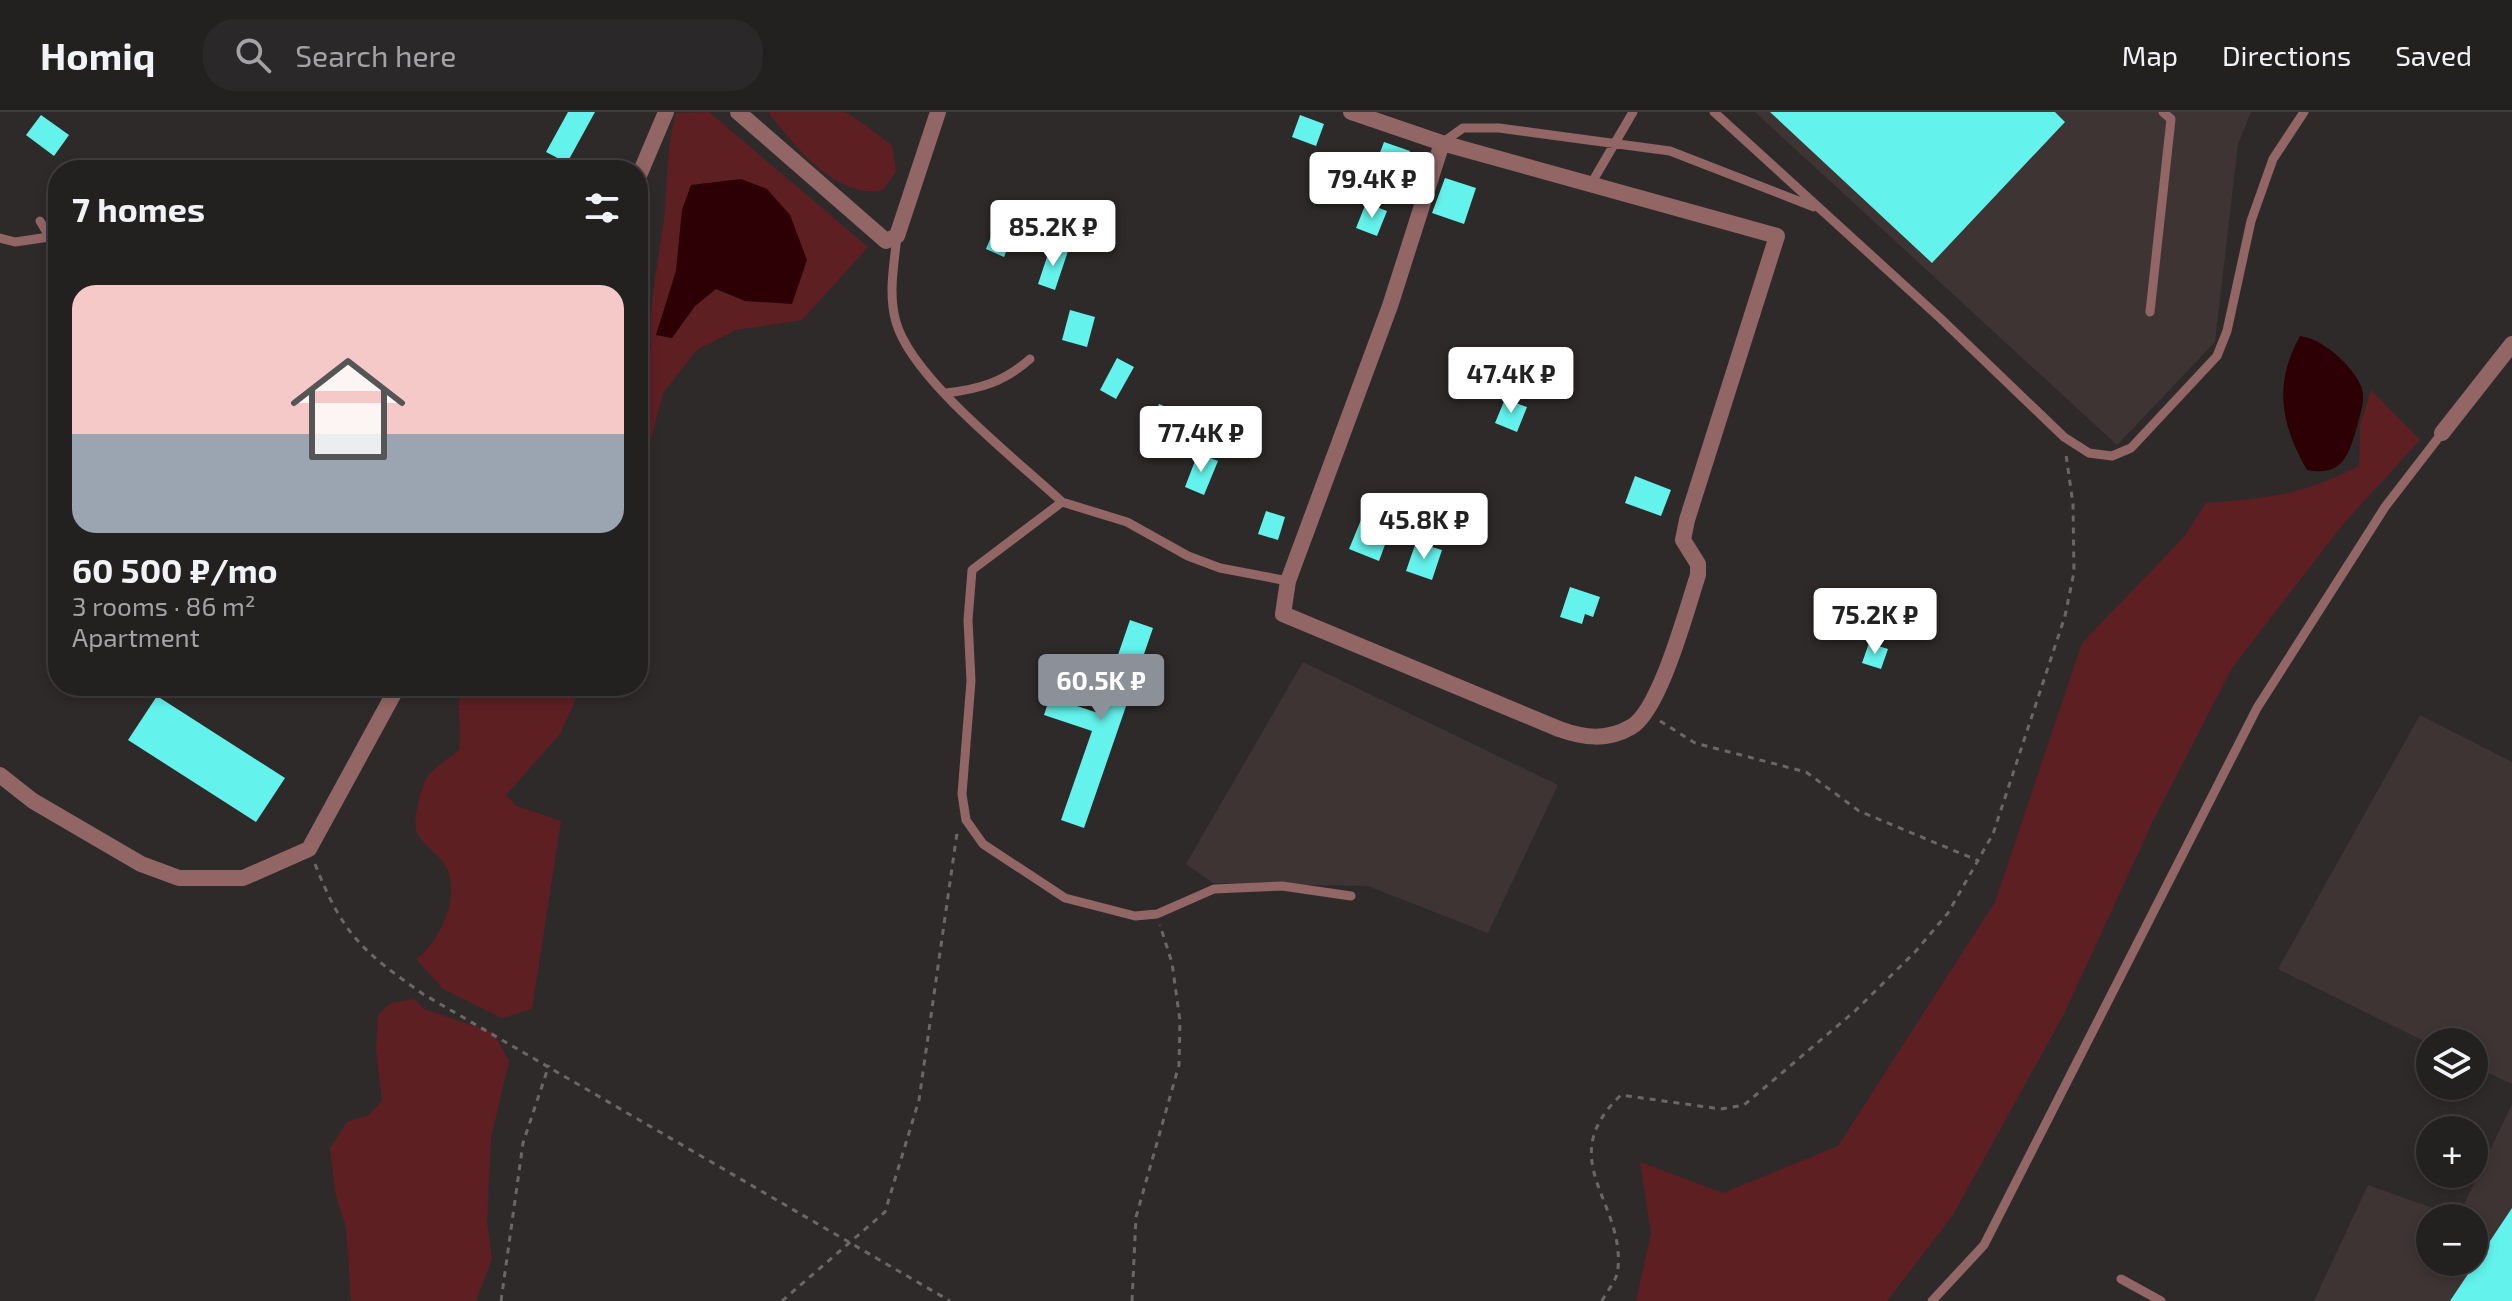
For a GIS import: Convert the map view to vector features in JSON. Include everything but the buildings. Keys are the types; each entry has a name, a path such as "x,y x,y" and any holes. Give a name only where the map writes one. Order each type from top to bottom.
{"street":[{"path":"646,160 666,112"},
{"path":"738,112 886,241 897,236 938,112"},
{"path":"1351,112 1442,143 1777,236 1687,520 1683,540 1698,564 1698,575 1674,649 1648,713 1634,726 1608,737 1582,737 1559,729 1283,614 1288,581 1390,306 1442,143"},
{"path":"2442,433 2512,344"},
{"path":"0,775 33,801 141,864 179,878 243,878 309,849 393,696"}],"lane":[{"path":"1591,184 1633,112"},
{"path":"1714,112 2064,437 2089,453 2112,456 2131,448 2217,356 2227,331 2251,221 2273,159 2304,112"},
{"path":"2150,312 2171,119 2163,112"},
{"path":"1442,143 1463,128 1499,128 1670,151 1824,212"},
{"path":"40,221 48,232"},
{"path":"897,236 891,296 897,325 915,359 946,393 1062,502 1127,522 1188,556 1220,568 1288,581"},
{"path":"0,238 15,242 48,237"},
{"path":"946,393 977,390 1010,377 1030,359"},
{"path":"1932,1301 1984,1245 2257,708 2385,507 2442,433"},
{"path":"1062,502 972,570 968,620 971,681 962,794 966,820 983,844 1065,898 1113,913 1157,914 1214,889 1282,886 1351,896"},
{"path":"2121,1279 2161,1301"}],"path":[{"path":"1602,1301 1619,1271 1617,1245 1590,1155 1602,1114 1621,1095 1721,1109 1744,1105 1855,1011 1915,952 1948,913 1979,861 2006,802 2065,616 2074,572 2073,504 2064,437"},
{"path":"1648,713 1695,743 1806,772 1859,811 1979,861"},
{"path":"782,1301 847,1241 885,1212 919,1100 958,823"},
{"path":"309,849 333,910 369,957 423,994 950,1301"},
{"path":"1132,1301 1136,1217 1179,1065 1180,1021 1172,963 1157,914"},
{"path":"501,1301 523,1143 549,1065"}],"shaded area":[{"path":"709,112 868,247 802,320 736,330 697,350 663,393 648,451 648,351 651,347 653,296 676,113","holes":["682,210 745,301 716,289 695,306 672,338 656,335 676,271"]},
{"path":"768,112 844,112 851,115 892,145 896,172 883,190 866,191 849,187 803,154"},
{"path":"1755,112 2251,112 2238,144 2215,342 2117,445"},
{"path":"741,179 767,189 790,215 807,260 792,304 745,301 716,289 695,306 672,338 656,335 676,271 682,210 691,185"},
{"path":"2300,336 2318,342 2336,354 2357,378 2362,391 2362,409 2348,453 2343,461 2329,470 2307,470 2286,420 2283,388 2291,354"},
{"path":"2371,390 2420,440 2344,523 2232,668 2152,823 2064,1014 1953,1215 1887,1301 1636,1301 1651,1233 1640,1162 1723,1193 1838,1146 1995,902 2082,643 2184,537 2206,503 2285,494 2359,466 2360,426"},
{"path":"1303,662 1558,785 1488,933 1368,886 1213,883 1186,864"},
{"path":"460,696 577,696 560,734 506,795 517,806 561,821 532,1009 502,1018 443,989 416,959 440,931 449,907 451,882 448,871 420,838 416,821 426,779 459,750"},
{"path":"2420,715 2512,762 2512,1084 2488,1073 2488,1028 2416,1028 2416,1037 2278,969"},
{"path":"414,999 424,1009 494,1033 509,1061 491,1138 487,1222 492,1259 476,1301 351,1301 346,1227 335,1192 330,1148 347,1122 369,1115 382,1101 376,1049 378,1015 391,1003"},
{"path":"2512,1104 2512,1301 2314,1301 2368,1185 2421,1204 2416,1204 2416,1276 2488,1276 2488,1204 2464,1204 2472,1188 2488,1188 2488,1154"}]}
